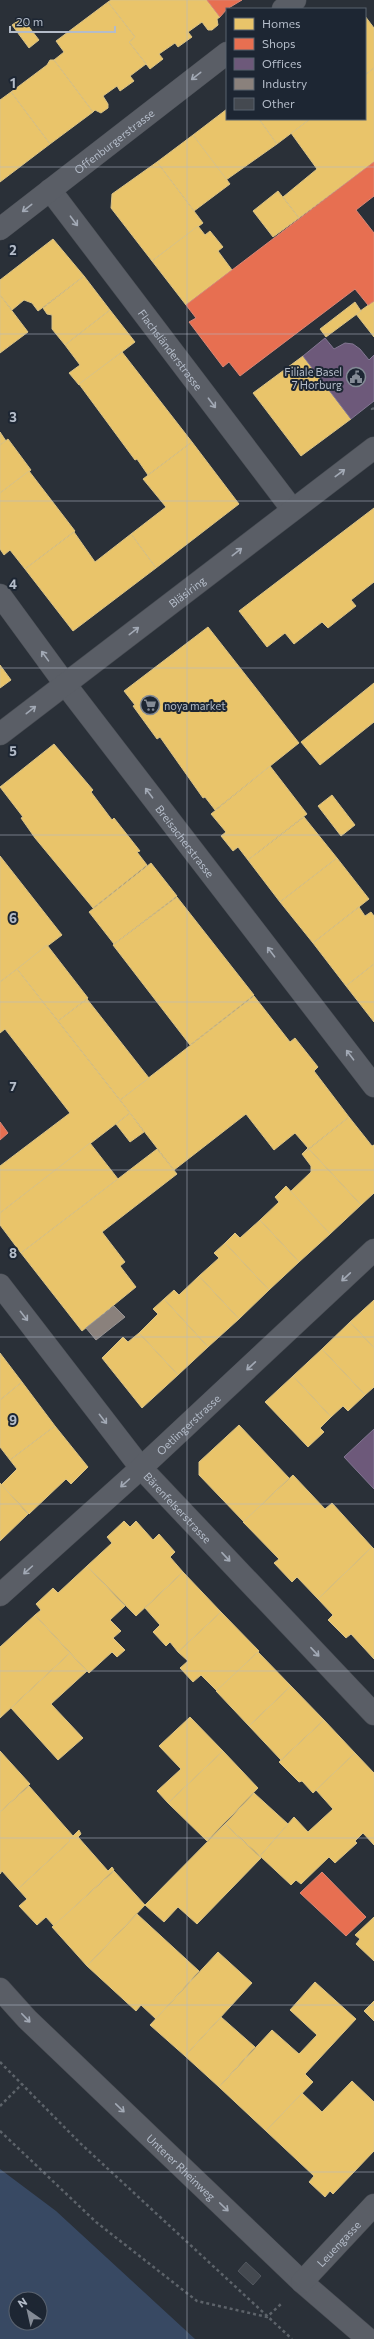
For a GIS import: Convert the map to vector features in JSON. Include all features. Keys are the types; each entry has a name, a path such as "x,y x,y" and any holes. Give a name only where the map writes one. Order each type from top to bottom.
{"street":[{"path":"284,8 294,0"},
{"name":"Offenburgerstrasse","path":"0,229 226,53"},
{"name":"Flachsländerstrasse","path":"50,190 292,509"},
{"name":"Bläsiring","path":"0,734 292,509 374,448"},
{"name":"Breisacherstrasse","path":"0,595 65,684 374,1086"},
{"name":"Oetlingerstrasse","path":"0,1595 141,1468 374,1250"},
{"name":"Bärenfelserstrasse","path":"0,1285 141,1468 374,1714"},
{"name":"Unterer Rheinweg","path":"0,1989 27,2019 302,2282 368,2339"},
{"name":"Leuengasse","path":"302,2282 374,2205"}],"path":[{"path":"374,408 372,409 374,412"},
{"path":"0,2062 80,2143 292,2339"},
{"path":"0,2106 22,2084"},
{"path":"0,2131 96,2222 197,2301 267,2317"}],"water":[{"path":"0,2169 56,2211 195,2339 0,2339"}],"building: Homes":[{"path":"111,0 207,0 220,17 217,19 218,25 212,30 208,30 202,22 188,32 192,37 178,47 175,43 159,54 163,59 150,69 129,42 135,37 108,2"},
{"path":"108,2 135,37 129,42 146,64 130,76 134,81 120,91 117,86 103,96 108,104 108,108 101,113 95,110 93,112 54,60 64,52 56,41"},
{"path":"366,17 374,28 374,68 366,74"},
{"path":"22,18 39,40 29,48 12,25"},
{"path":"50,60 54,60 93,112 50,144 11,92 47,65"},
{"path":"374,68 374,162 299,218 283,197 317,169 291,133 309,120 366,120 366,74"},
{"path":"11,92 50,144 0,182 0,100"},
{"path":"226,110 226,120 260,120 277,144 226,180 193,135"},
{"path":"260,120 309,120 277,144"},
{"path":"193,135 230,184 194,211 157,162"},
{"path":"157,162 203,223 152,261 111,208 112,194"},
{"path":"278,191 299,218 273,237 253,211"},
{"path":"198,226 205,235 210,231 223,247 218,251 232,270 186,305 152,261"},
{"path":"53,239 84,276 38,311 32,303 24,300 12,310 0,295 0,280"},
{"path":"84,276 110,310 65,345 52,329 52,315 47,314 43,308"},
{"path":"0,295 28,332 0,353"},
{"path":"374,301 374,337 356,314"},
{"path":"355,302 361,311 326,337 320,329"},
{"path":"110,310 135,342 79,385 69,373 80,365 65,345"},
{"path":"122,352 192,442 148,475 137,459 135,460 79,384"},
{"path":"303,356 351,419 301,456 253,393"},
{"path":"0,432 6,441 0,445"},
{"path":"8,439 31,470 0,493 0,445"},
{"path":"192,442 239,504 156,568 131,534 166,507 143,479"},
{"path":"29,471 75,531 25,569 10,550 4,555 0,549 0,493"},
{"path":"374,508 374,582 351,600 356,606 328,628 322,622 294,644 285,633 267,647 239,611"},
{"path":"74,532 95,562 131,534 156,568 73,631 25,569"},
{"path":"208,627 299,743 215,810 205,797 203,798 160,737 157,739 124,691"},
{"path":"0,665 11,680 0,688"},
{"path":"374,683 374,722 320,765 301,742"},
{"path":"54,744 93,790 91,792 112,820 114,818 140,851 137,852 147,865 93,908 35,838 21,818 23,817 0,787"},
{"path":"270,766 307,814 248,860 238,847 233,851 221,836 226,832 211,814"},
{"path":"332,795 355,825 341,836 318,806"},
{"path":"304,817 337,858 280,902 248,860"},
{"path":"0,856 62,935 0,982"},
{"path":"337,858 369,899 313,943 280,902"},
{"path":"151,863 177,896 114,944 89,912"},
{"path":"177,897 254,995 190,1045 113,945"},
{"path":"359,907 365,916 371,912 374,916 374,964 346,986 313,943"},
{"path":"47,945 88,998 58,1021 17,969"},
{"path":"374,964 374,1022 346,986"},
{"path":"17,969 130,1113 0,1213 0,1166 70,1113 5,1029 0,1033 0,982"},
{"path":"254,996 290,1042 295,1038 318,1067 314,1071 349,1117 302,1154 308,1148 295,1133 274,1150 246,1114 174,1170 120,1100"},
{"path":"87,999 149,1078 120,1100 58,1021"},
{"path":"130,1113 144,1132 130,1142 116,1124"},
{"path":"349,1117 372,1146 374,1145 374,1193 361,1205 309,1149"},
{"path":"90,1143 118,1179 21,1253 0,1225 0,1213"},
{"path":"157,1149 177,1174 102,1232 125,1262 120,1266 136,1287 82,1331 21,1253"},
{"path":"309,1149 361,1205 330,1234 290,1192 311,1172 311,1166 302,1154"},
{"path":"286,1186 330,1234 299,1262 260,1220 279,1202 275,1197"},
{"path":"260,1220 299,1262 269,1290 225,1243 235,1233 240,1238"},
{"path":"225,1243 269,1290 239,1319 199,1276 219,1258 214,1253"},
{"path":"199,1276 239,1319 208,1347 164,1299 174,1290 179,1295"},
{"path":"164,1299 208,1347 178,1375 139,1333 158,1314 153,1309"},
{"path":"374,1300 374,1348 350,1322"},
{"path":"350,1322 374,1348 374,1387 365,1395 322,1349"},
{"path":"139,1333 178,1375 142,1408 102,1358 123,1337 128,1342"},
{"path":"322,1349 365,1395 348,1411 343,1406 331,1417 293,1376"},
{"path":"0,1353 22,1382 0,1400"},
{"path":"293,1376 331,1417 320,1428 324,1432 308,1447 265,1402"},
{"path":"22,1382 55,1426 10,1460 0,1447 0,1400"},
{"path":"239,1425 289,1478 244,1522 199,1475 199,1462"},
{"path":"55,1426 88,1467 71,1484 66,1479 29,1514 1,1485 17,1469 10,1460"},
{"path":"293,1475 325,1509 332,1503 372,1547 318,1599 297,1577 292,1582 274,1563 279,1559 243,1522"},
{"path":"0,1483 28,1514 0,1541"},
{"path":"124,1521 130,1527 136,1521 153,1540 159,1534 175,1552 170,1557 183,1572 136,1616 87,1566 112,1543 107,1537"},
{"path":"372,1547 374,1549 374,1659 351,1634 346,1638 328,1620 333,1615 318,1599"},
{"path":"87,1566 125,1606 110,1620 121,1631 113,1638 125,1650 117,1657 112,1652 89,1673 35,1615 41,1610 36,1604 53,1588 58,1593"},
{"path":"183,1572 221,1612 178,1652 170,1642 166,1646 153,1632 160,1625 145,1608"},
{"path":"221,1612 259,1651 217,1691 201,1675 193,1682 180,1668 188,1661 178,1652"},
{"path":"35,1615 70,1653 0,1718 0,1647"},
{"path":"258,1652 291,1686 249,1726 216,1691"},
{"path":"70,1653 87,1671 51,1704 83,1738 58,1760 11,1708"},
{"path":"291,1686 324,1720 281,1760 249,1726"},
{"path":"190,1717 223,1751 168,1803 157,1791 181,1769 159,1746"},
{"path":"324,1720 355,1753 313,1793 302,1781 299,1782 279,1762"},
{"path":"0,1751 30,1784 0,1812"},
{"path":"223,1751 258,1788 207,1841 168,1803"},
{"path":"355,1753 374,1773 374,1845 363,1833 355,1841 357,1843 335,1863 329,1857 301,1884 296,1880 291,1885 260,1856 294,1817 308,1832 333,1809 316,1790"},
{"path":"29,1786 73,1836 69,1840 70,1841 18,1889 2,1871 0,1874 0,1812"},
{"path":"254,1793 288,1824 260,1856 225,1824"},
{"path":"225,1824 261,1858 197,1924 178,1907 164,1922 145,1905"},
{"path":"79,1830 81,1834 78,1837 108,1871 112,1867 114,1870 54,1926 46,1917 37,1925 19,1906 27,1899 18,1889 70,1841 69,1840"},
{"path":"114,1871 145,1905 87,1966 52,1927"},
{"path":"137,1914 199,1971 156,2019 141,2005 136,2011 87,1966"},
{"path":"374,1917 374,1961 356,1944 360,1939 355,1935"},
{"path":"218,1952 252,1983 185,2056 150,2025"},
{"path":"315,1982 356,2019 305,2074 313,2082 266,2131 219,2087 272,2030 299,2054 317,2035 290,2010"},
{"path":"374,2001 374,2021 364,2011"},
{"path":"221,2017 255,2047 219,2087 185,2056"},
{"path":"352,2081 374,2102 374,2151 333,2194 330,2191 325,2197 309,2182 314,2176 266,2131 302,2093 322,2112"}],"building: Shops":[{"path":"207,0 242,0 226,8 220,17"},
{"path":"374,162 374,196 356,210 374,233 374,301 368,305 355,289 240,376 229,362 223,367 189,322 196,318 186,305"},
{"path":"0,1122 8,1133 0,1140"},
{"path":"322,1872 366,1917 346,1936 300,1893"}],"building: Offices":[{"path":"325,338 334,349 345,343 353,344 360,349 369,360 374,355 374,401 351,419 303,356"},
{"path":"374,1429 374,1489 344,1457"}],"building: Industry":[{"path":"114,1306 125,1317 96,1340 86,1328"}],"building: Other":[{"path":"246,2262 261,2276 253,2285 238,2271"}],"place":[{"name":"Filiale Basel 7 Horburg","path":"356,377"},
{"name":"noya market","path":"150,705"}]}
